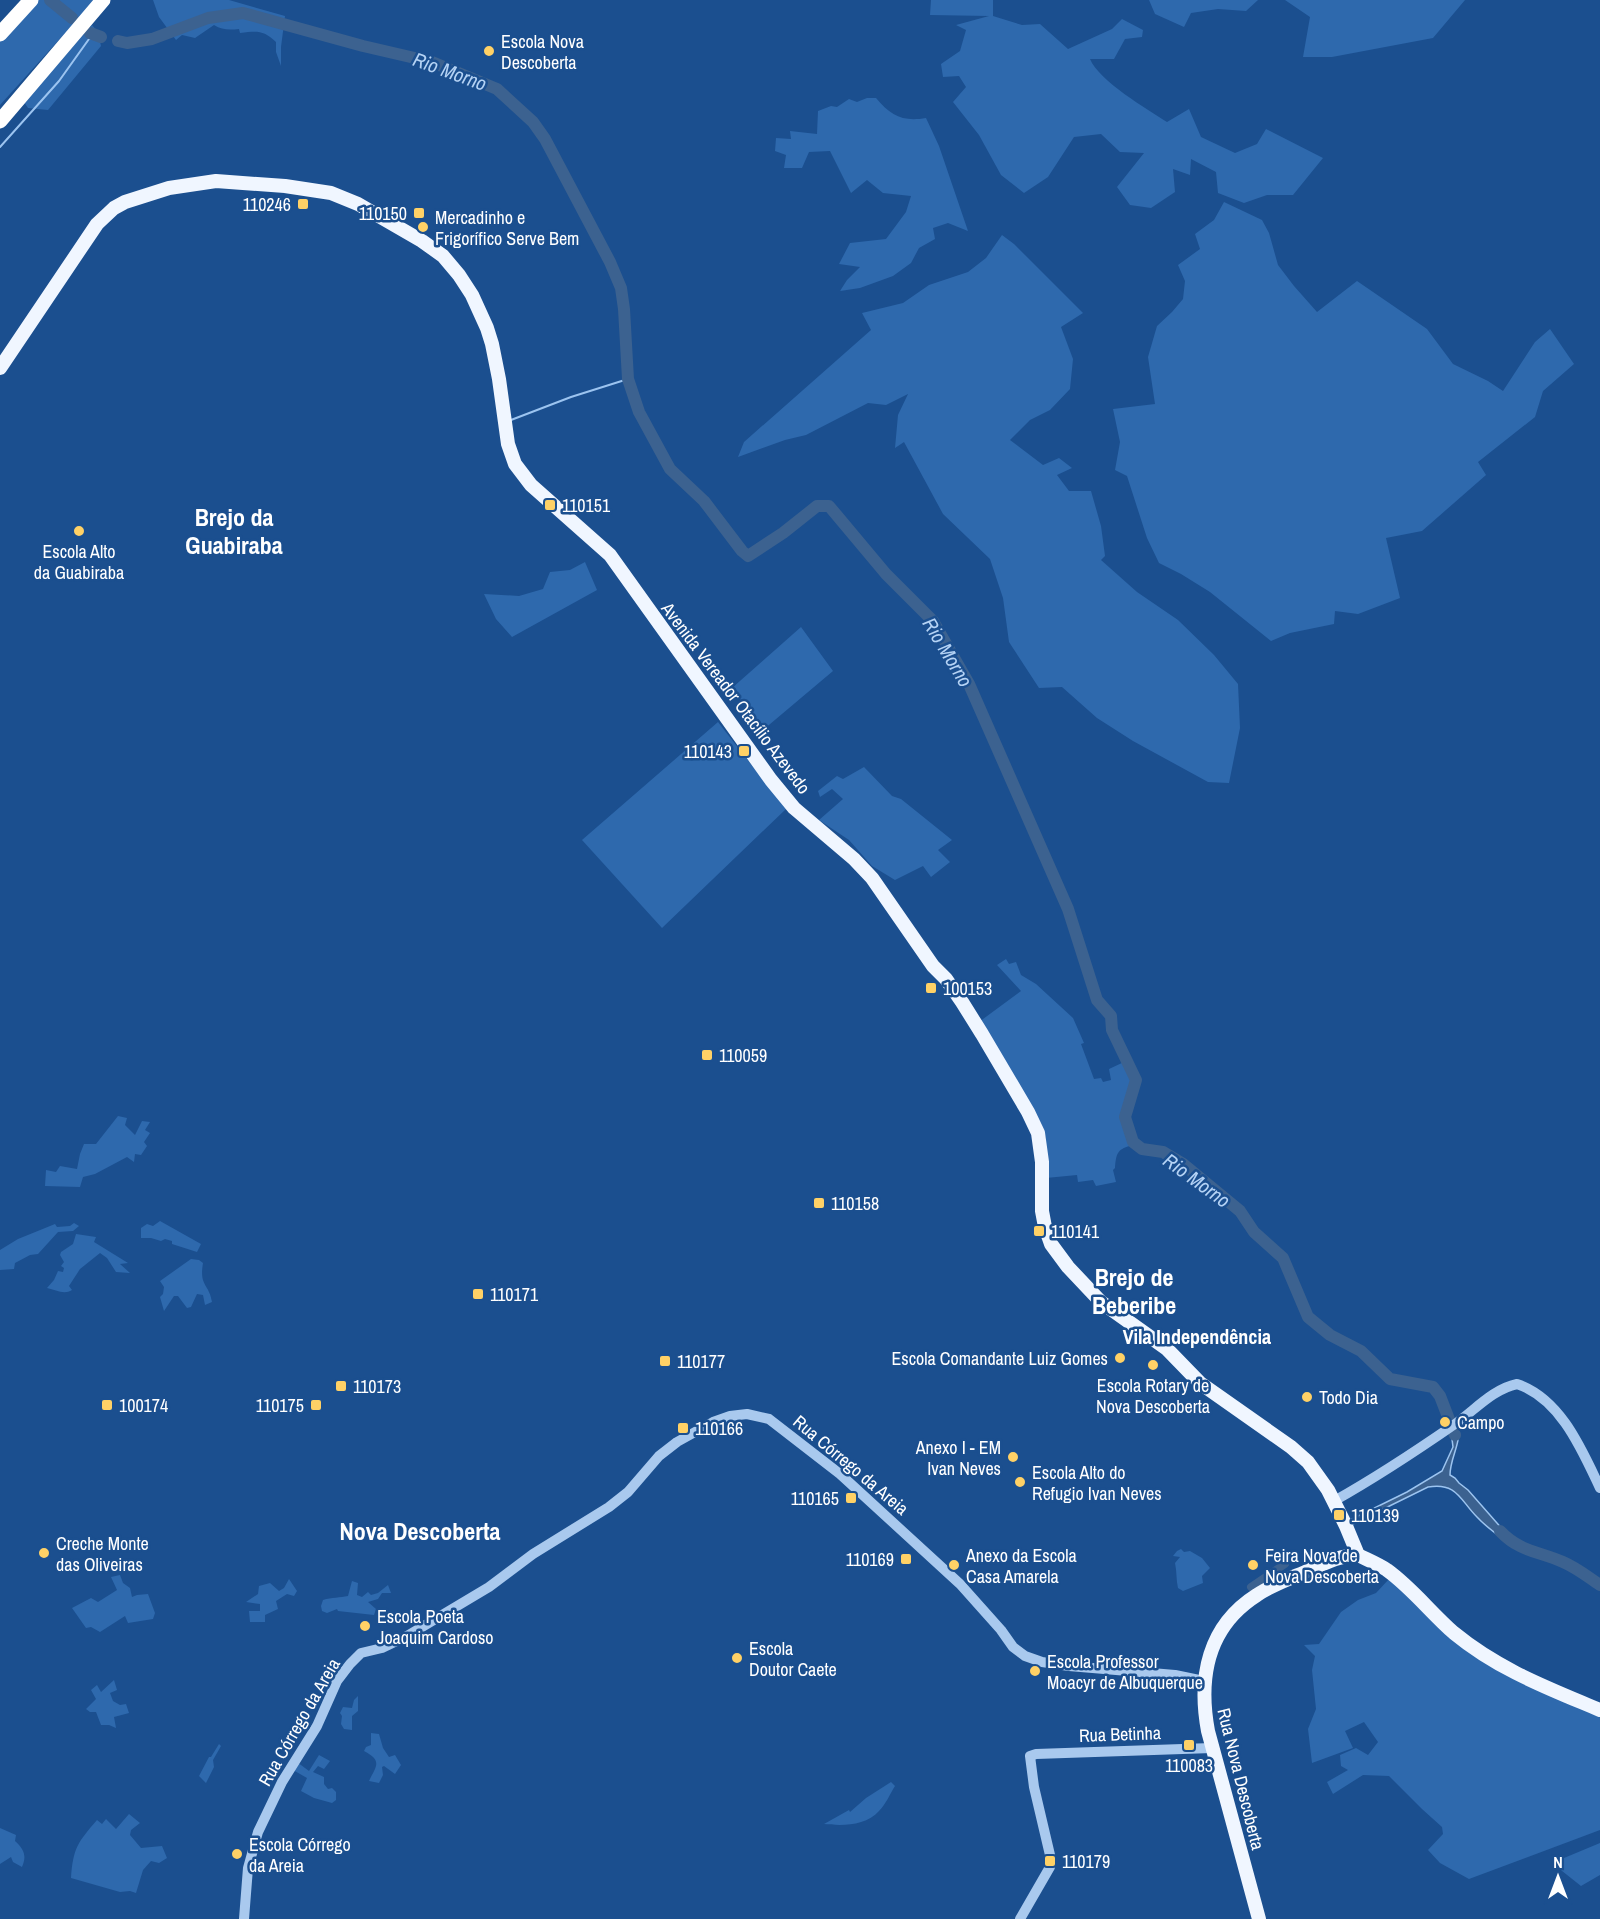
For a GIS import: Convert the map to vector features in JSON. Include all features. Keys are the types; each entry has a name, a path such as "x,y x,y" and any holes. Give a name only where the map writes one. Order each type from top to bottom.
{"highway":[{"path":"0,34 31,0"},
{"path":"0,121 103,0"}],"main road":[{"name":"Avenida Vereador Otacílio Azevedo","path":"0,368 91,232 106,214 125,202 169,188 216,181 285,186 331,193 358,204 443,256 451,263 472,295 487,328 499,379 508,444 515,464 524,477 610,555 771,780 794,808 854,859 872,878 933,966 962,1002 982,1034 1028,1112 1038,1134 1042,1162 1042,1215 1052,1244 1059,1255 1101,1302 1167,1349 1200,1383 1304,1458 1334,1501 1358,1555"},
{"name":"Rua Nova Descoberta","path":"1259,1919 1206,1721 1204,1681 1210,1653 1234,1612 1247,1601 1274,1586 1326,1563 1344,1556 1358,1555"},
{"path":"1358,1555 1400,1580 1455,1633 1485,1656 1512,1672 1600,1710"}],"street":[{"path":"1334,1501 1453,1425 1488,1398 1517,1384 1533,1392 1559,1415 1573,1434 1600,1488"},
{"name":"Rua Córrego da Areia","path":"244,1919 248,1868 263,1821 282,1782 317,1726 337,1681 350,1664 361,1653 382,1648 407,1636 489,1587 548,1544 609,1507 628,1492 659,1456 677,1442 713,1422 730,1416 747,1414 769,1419 826,1462 953,1577 997,1624 1013,1647 1025,1656 1042,1662 1069,1666 1175,1675 1204,1681"},
{"name":"Rua Betinha","path":"1020,1919 1050,1867 1050,1855 1034,1787 1030,1756 1117,1750 1212,1748"}],"shaded area":[{"path":"38,0 95,0 0,105 0,41"},
{"path":"153,0 229,0 285,16 281,66 276,52 276,42 260,32 240,33 239,29 226,29 214,25 195,38 182,35 176,40 159,17"},
{"path":"931,0 993,0 993,16 1022,25 1040,24 1068,49 1112,29 1122,19 1143,30 1142,37 1125,39 1114,59 1090,59 1103,76 1136,102 1167,122 1189,109 1201,137 1235,153 1257,144 1266,129 1323,158 1293,195 1267,195 1244,203 1218,193 1216,172 1191,159 1190,175 1173,169 1175,192 1151,208 1130,205 1117,187 1144,153 1120,152 1101,134 1074,137 1048,177 1024,193 1001,175 979,135 953,102 966,87 959,76 943,77 941,64 960,51 966,30 956,25 989,16 930,15"},
{"path":"1149,0 1258,0 1246,11 1218,9 1191,13 1184,27 1155,14"},
{"path":"1285,0 1465,0 1433,38 1332,57 1303,57 1310,17"},
{"path":"92,25 98,32 101,46 48,110 28,108 24,102"},
{"path":"867,98 876,98 898,116 911,119 926,118 939,146 968,231 948,223 933,228 935,239 919,248 911,263 893,276 860,288 840,291 860,267 839,264 850,243 886,239 906,212 911,196 883,193 867,180 851,193 830,151 809,152 802,168 784,168 786,155 775,151 776,138 791,139 790,131 817,134 818,111 831,106 837,107 849,99 857,102"},
{"path":"1224,202 1262,220 1269,233 1278,265 1317,312 1357,281 1427,329 1453,364 1503,391 1535,342 1550,329 1574,364 1543,391 1535,417 1478,462 1486,475 1422,531 1386,538 1400,598 1358,614 1335,611 1334,624 1290,633 1271,641 1210,592 1159,563 1147,538 1127,476 1115,470 1120,442 1113,409 1155,404 1148,357 1157,326 1183,299 1185,281 1178,265 1200,249 1195,234 1214,220"},
{"path":"1002,235 1014,244 1083,313 1061,327 1073,359 1070,389 1050,410 1030,420 1010,440 1043,465 1059,458 1072,468 1057,475 1069,491 1091,491 1101,526 1105,556 1101,560 1137,592 1178,620 1214,655 1238,684 1240,728 1229,783 1208,782 1133,741 1097,718 1062,687 1039,688 1009,642 1003,598 990,559 943,514 904,442 895,448 898,415 908,394 886,405 868,403 806,435 738,457 744,442 871,330 862,313 903,303 929,285 968,272 986,258"},
{"path":"585,562 597,590 512,637 496,619 484,594 519,596 543,589 550,572 570,570"},
{"path":"801,627 833,671 763,730 732,688"},
{"path":"718,722 786,809 662,928 582,840"},
{"path":"864,767 892,796 901,799 952,840 938,850 950,862 931,877 923,866 895,880 872,866 849,840 819,820 843,799 832,789 820,797 818,791 837,776 843,779"},
{"path":"1006,959 1009,964 1016,962 1021,975 1036,984 1073,1018 1084,1043 1081,1044 1094,1079 1101,1078 1103,1082 1111,1080 1109,1069 1124,1062 1133,1081 1123,1114 1130,1146 1122,1149 1117,1156 1113,1170 1116,1182 1096,1186 1093,1180 1078,1182 1077,1175 1046,1178 1046,1138 1038,1119 979,1022 1021,991 997,965"},
{"path":"118,1116 127,1118 125,1125 135,1135 142,1121 150,1122 145,1130 150,1133 144,1142 147,1146 141,1155 135,1154 134,1162 127,1157 95,1174 83,1177 80,1187 45,1186 46,1170 56,1172 60,1166 77,1169 84,1144 96,1144"},
{"path":"160,1221 201,1244 197,1252 172,1244 172,1241 165,1239 161,1241 141,1238 141,1228 147,1224 153,1226"},
{"path":"74,1223 79,1226 73,1231 58,1232 38,1254 30,1255 15,1263 14,1269 0,1270 0,1250 18,1239 55,1224 57,1227 70,1226"},
{"path":"76,1234 96,1237 94,1242 128,1263 120,1264 130,1273 116,1272 107,1258 100,1253 80,1269 69,1286 72,1290 63,1292 47,1288 58,1271 63,1272 64,1268 61,1266 64,1262 60,1255 61,1252 73,1244"},
{"path":"191,1259 203,1263 202,1277 212,1302 205,1305 203,1295 197,1294 191,1307 187,1308 178,1296 174,1296 164,1311 160,1297 164,1287 160,1281"},
{"path":"1458,1428 1458,1440 1450,1475 1468,1490 1511,1539 1510,1544 1481,1521 1457,1494 1446,1487 1428,1487 1353,1524 1350,1520 1407,1492 1442,1471 1453,1447 1451,1431"},
{"path":"1181,1549 1202,1558 1210,1568 1202,1576 1203,1583 1183,1591 1178,1588 1175,1563 1180,1557 1173,1556"},
{"path":"120,1575 123,1583 130,1588 132,1597 148,1594 155,1613 153,1619 128,1623 125,1616 100,1632 91,1627 86,1628 72,1608 91,1598 98,1602 117,1590 111,1577"},
{"path":"1390,1578 1449,1634 1600,1714 1600,1830 1469,1879 1440,1863 1428,1850 1443,1834 1442,1827 1389,1776 1363,1775 1333,1794 1327,1782 1348,1770 1341,1766 1340,1755 1356,1748 1368,1755 1378,1742 1364,1722 1345,1731 1353,1748 1312,1763 1308,1729 1316,1709 1312,1670 1315,1656 1304,1645 1319,1644 1341,1612 1358,1600 1376,1593"},
{"path":"289,1579 297,1591 294,1596 287,1594 276,1601 278,1609 265,1615 265,1622 250,1622 249,1611 260,1611 260,1604 246,1602 258,1594 259,1586 270,1583 279,1591 284,1588"},
{"path":"352,1581 358,1583 357,1595 362,1597 368,1592 371,1595 378,1593 388,1585 391,1593 382,1593 378,1599 368,1602 376,1609 374,1615 338,1611 337,1609 327,1613 322,1611 323,1600 348,1596"},
{"path":"114,1680 117,1690 110,1693 113,1701 120,1705 126,1704 129,1713 114,1717 116,1728 101,1725 96,1712 86,1709 96,1699 91,1690 97,1685 101,1692"},
{"path":"358,1696 358,1711 352,1716 352,1730 344,1729 340,1713 343,1707 352,1708"},
{"path":"371,1733 379,1734 383,1748 389,1757 395,1755 401,1765 395,1774 384,1766 382,1767 383,1775 379,1783 369,1781 376,1768 376,1761 364,1751 371,1745"},
{"path":"219,1744 221,1746 213,1760 214,1767 206,1783 199,1776"},
{"path":"319,1755 330,1761 324,1769 318,1766 313,1772 324,1777 324,1784 328,1789 332,1788 336,1792 336,1800 332,1803 314,1798 301,1791 307,1778 293,1770 297,1762 309,1771"},
{"path":"891,1782 895,1786 884,1805 874,1816 853,1824 824,1824 849,1810 850,1812 866,1798"},
{"path":"129,1814 140,1823 131,1830 130,1835 141,1848 162,1846 167,1858 159,1863 151,1861 143,1870 136,1893 120,1892 71,1878 73,1859 78,1846 97,1820 102,1824 106,1819 116,1829"},
{"path":"0,1828 16,1835 15,1841 21,1847 24,1856 22,1867 13,1862 11,1857 0,1864"},
{"path":"1600,1843 1600,1875 1581,1886 1552,1863"}],"waterway":[{"name":"Rio Morno","path":"50,0 72,18"},
{"name":"Rio Morno","path":"118,41 127,43 152,39 208,18 243,13 363,46 432,62 497,89 533,122 545,139 610,262 621,288 628,379 639,412 670,469 704,501 748,556 783,533 817,506 829,506 886,574 933,621 969,684 1068,909 1097,1000 1111,1016 1112,1030 1136,1080 1125,1117 1133,1142 1142,1149 1163,1152 1183,1164 1240,1211 1254,1232 1283,1258 1308,1317 1330,1335 1361,1351 1390,1379 1433,1387 1440,1396 1455,1435"},
{"name":"Rio Morno","path":"90,33 101,37"},
{"path":"0,147 59,81 94,35"},
{"path":"511,420 571,397 628,379"},
{"name":"Rio Morno","path":"1500,1531 1522,1547 1568,1564 1600,1585"},
{"path":"1251,1587 1285,1564"}],"place":[{"name":"Escola Nova Descoberta","path":"489,51"},
{"name":"110246","path":"303,204"},
{"name":"110150","path":"419,213"},
{"name":"Mercadinho e Frigorífico Serve Bem","path":"423,227"},
{"name":"110151","path":"550,505"},
{"name":"Escola Alto da Guabiraba","path":"79,531"},
{"name":"110143","path":"744,751"},
{"name":"100153","path":"931,988"},
{"name":"110059","path":"707,1055"},
{"name":"110158","path":"819,1203"},
{"name":"110141","path":"1039,1231"},
{"name":"110171","path":"478,1294"},
{"name":"Escola Comandante Luiz Gomes","path":"1120,1358"},
{"name":"110177","path":"665,1361"},
{"name":"Escola Rotary de Nova Descoberta","path":"1153,1365"},
{"name":"110173","path":"341,1386"},
{"name":"Todo Dia","path":"1307,1397"},
{"name":"100174","path":"107,1405"},
{"name":"110175","path":"316,1405"},
{"name":"Campo","path":"1445,1422"},
{"name":"110166","path":"683,1428"},
{"name":"Anexo I - EM Ivan Neves","path":"1013,1457"},
{"name":"Escola Alto do Refugio Ivan Neves","path":"1020,1482"},
{"name":"110165","path":"851,1498"},
{"name":"110139","path":"1339,1515"},
{"name":"Creche Monte das Oliveiras","path":"44,1553"},
{"name":"110169","path":"906,1559"},
{"name":"Anexo da Escola Casa Amarela","path":"954,1565"},
{"name":"Feira Nova de Nova Descoberta","path":"1253,1565"},
{"name":"Escola Poeta Joaquim Cardoso","path":"365,1626"},
{"name":"Escola Doutor Caete","path":"737,1658"},
{"name":"Escola Professor Moacyr de Albuquerque","path":"1035,1671"},
{"name":"110083","path":"1189,1745"},
{"name":"Escola Córrego da Areia","path":"237,1854"},
{"name":"110179","path":"1050,1861"}],"district":[{"name":"Brejo da Guabiraba","path":"234,531"},
{"name":"Brejo de Beberibe","path":"1134,1291"},
{"name":"Vila Independência","path":"1197,1336"},
{"name":"Nova Descoberta","path":"420,1531"}]}
